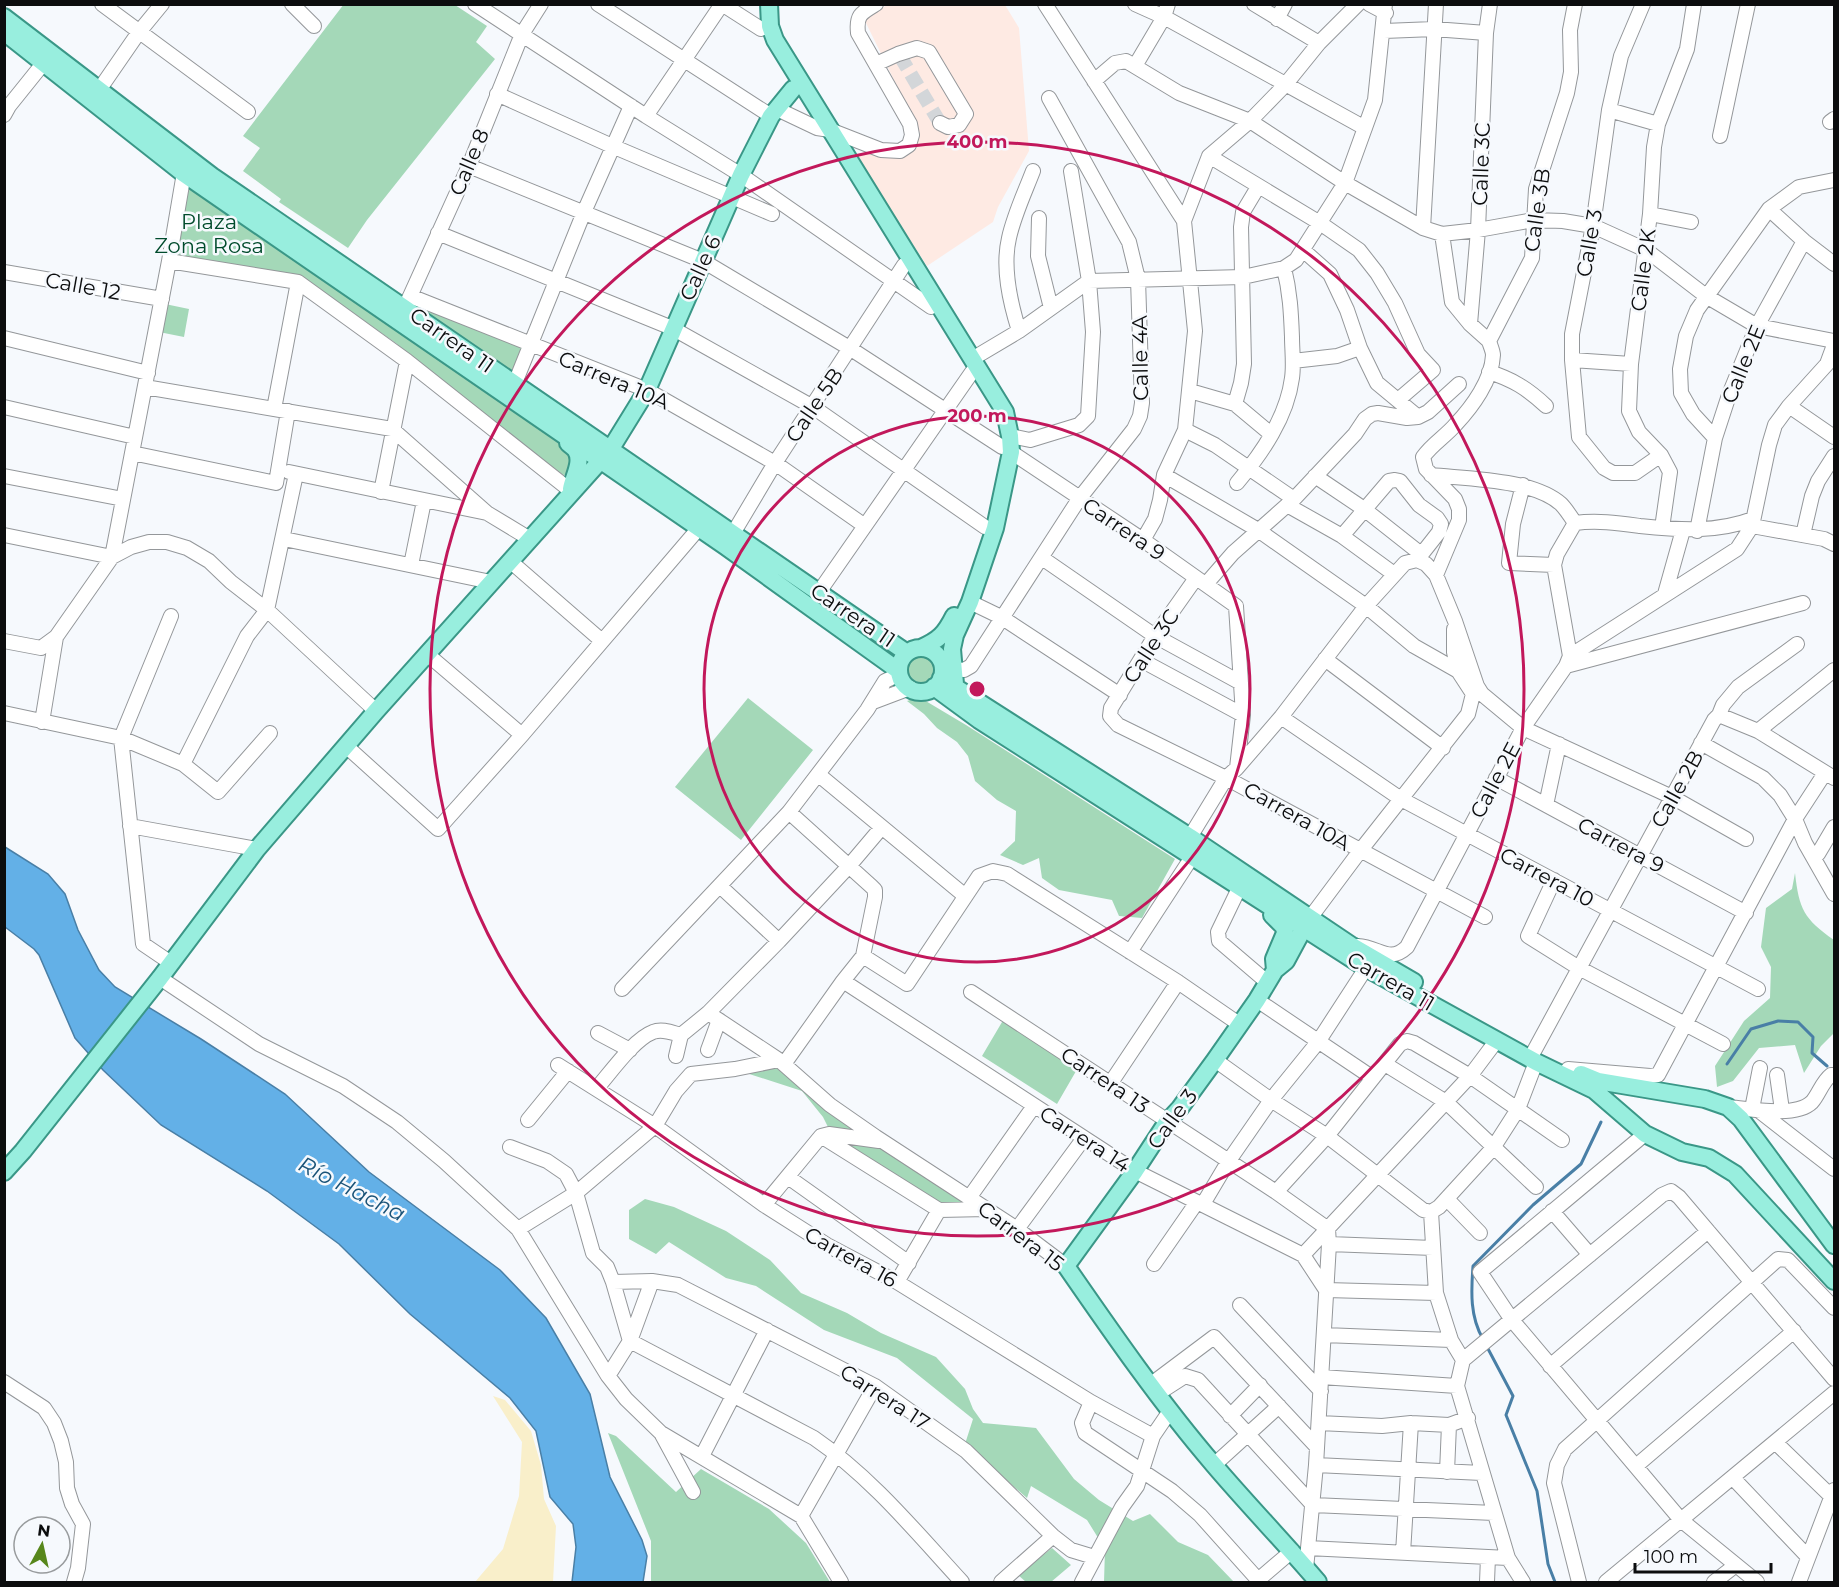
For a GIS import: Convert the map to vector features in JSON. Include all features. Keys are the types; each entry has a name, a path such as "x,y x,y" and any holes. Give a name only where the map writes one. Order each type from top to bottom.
{"main road":[{"path":"759,4 761,29 767,45 793,89 823,129 972,365 1008,445 995,528 970,602 955,635 945,678 926,691 917,691 903,678 900,664 914,650 936,642 953,618 985,527 1008,445"},
{"path":"769,4 770,26 775,40 823,129 904,265 972,365"},
{"name":"Carrera 11","path":"4,17 47,58 184,174 404,307 569,439 605,455 729,540 903,678"},
{"name":"Carrera 11","path":"4,32 99,90 187,156 515,384 699,528 729,540 914,650"},
{"name":"Calle 6","path":"4,1172 87,1071 257,849 376,711 605,455 647,390 672,328 741,175 774,112 793,89"},
{"path":"569,439 568,444 576,450 579,457 571,491"},
{"path":"914,650 933,652 938,656 945,678"},
{"name":"Carrera 11","path":"945,678 987,708 1190,837 1268,906 1306,923"},
{"name":"Carrera 11","path":"945,678 979,720 1192,856 1242,882 1349,951 1534,1058 1568,1070 1596,1085 1645,1134 1682,1152 1709,1158 1735,1174 1834,1281"},
{"name":"Calle 3","path":"1268,906 1273,917 1284,927 1285,933 1274,959 1271,976"},
{"name":"Calle 3","path":"1066,1266 1135,1171 1167,1122 1215,1060 1271,976 1286,961 1306,923"},
{"name":"Carrera 11","path":"1349,951 1366,969 1497,1040 1596,1085 1705,1099 1728,1107 1741,1119 1834,1245"},
{"name":"Carrera 15","path":"1066,1266 1153,1390 1214,1465 1300,1549 1306,1569 1318,1582"}],"street":[{"path":"102,4 248,112"},
{"path":"99,90 139,32 162,4"},
{"path":"292,4 314,26"},
{"path":"475,4 741,175 931,307"},
{"name":"Calle 8","path":"404,307 469,166 522,34 541,4"},
{"path":"598,4 774,112 881,150 900,151 909,145 912,135 910,124 858,33 856,21 862,12 876,4"},
{"path":"646,116 722,4 761,29"},
{"path":"1045,4 1184,221 1195,332 1185,430 1164,475 1155,519 1143,540"},
{"path":"1135,4 1166,11 1285,85 1365,128"},
{"path":"1254,4 1318,43"},
{"path":"1277,19 1285,4"},
{"path":"1184,221 1209,156 1250,121 1285,85 1318,43 1358,4"},
{"path":"819,592 945,412 972,365 1089,281 1243,277 1284,268 1303,250 1344,183 1376,100 1385,9 1369,4"},
{"path":"1423,228 1436,4"},
{"name":"Calle 3C","path":"1470,324 1478,231 1486,33 1490,4"},
{"name":"Calle 3B","path":"1431,475 1426,469 1423,457 1456,424 1478,397 1489,372 1493,354 1489,341 1532,258 1536,189 1571,72 1570,30 1575,4"},
{"name":"Calle 3","path":"1643,4 1621,56 1609,110 1593,226 1572,334 1572,360 1579,437 1604,468 1612,474 1635,473 1661,455"},
{"name":"Calle 2K","path":"1662,528 1670,472 1661,455 1639,432 1629,411 1631,364 1646,250 1654,147 1658,124 1687,49 1694,4"},
{"path":"1720,136 1748,4"},
{"path":"1136,66 1166,11"},
{"path":"1384,31 1434,29 1486,33"},
{"path":"876,64 918,48 928,52 966,114 960,125 948,127 940,123"},
{"path":"4,115 47,58"},
{"path":"1095,81 1120,61 1136,66 1179,93 1250,121 1344,183 1423,228 1442,234 1478,231 1533,220 1563,221 1593,226 1646,250 1706,296 1757,326 1834,343"},
{"path":"498,94 612,146 772,214"},
{"name":"Calle 4A","path":"945,678 971,666 1079,499 1134,429 1140,416 1142,403 1138,279 1129,242 1049,98"},
{"path":"515,384 584,212 631,106"},
{"path":"1609,110 1658,124"},
{"path":"4,641 40,648 56,637 112,557 187,156"},
{"path":"1209,156 1359,249 1395,303 1418,354 1433,370 1398,400"},
{"name":"Carrera 9","path":"469,166 703,261 851,349 945,412 1008,445 1079,499 1143,540 1236,606 1241,683"},
{"path":"1019,331 1010,300 1007,257 1009,238 1033,171"},
{"path":"1008,445 1079,424 1088,416 1093,332 1089,281 1071,171"},
{"path":"1715,438 1693,414 1681,393 1680,369 1686,336 1697,310 1769,209 1799,186 1834,180"},
{"path":"1235,404 1244,364 1241,227 1243,212 1258,187"},
{"path":"1769,209 1804,241 1834,264"},
{"path":"1650,214 1691,222"},
{"path":"1039,218 1038,256 1051,308"},
{"path":"438,233 672,328 813,407 985,527"},
{"path":"1442,234 1452,302 1470,324 1489,341"},
{"name":"Calle 2E","path":"1665,594 1690,530 1729,394 1757,326 1804,241"},
{"path":"1303,250 1330,274 1377,383 1418,417 1428,412 1459,384"},
{"path":"169,261 298,282 407,362 571,491"},
{"name":"Calle 5B","path":"729,540 775,463 904,265"},
{"path":"1237,483 1250,468 1271,434 1289,395 1293,361 1291,295 1284,268"},
{"name":"Calle 12","path":"4,272 162,299"},
{"path":"132,453 276,483 281,410 298,282"},
{"name":"Carrera 10A","path":"404,307 532,345 647,390 775,463 865,526"},
{"path":"4,338 146,380 281,410 392,429 487,513 530,539"},
{"name":"Calle 2E","path":"1349,951 1366,946 1394,956 1407,947 1523,728 1568,661 1665,594 1737,549 1753,522 1775,425 1827,364 1834,343"},
{"path":"1293,361 1337,356 1360,348"},
{"path":"1572,360 1631,364"},
{"path":"381,492 407,362"},
{"path":"1489,372 1519,384 1546,406"},
{"path":"1190,391 1235,404 1271,434"},
{"path":"1789,406 1834,437"},
{"path":"4,407 135,437"},
{"name":"Calle 3C","path":"1110,716 1111,708 1155,636 1201,581 1291,502 1355,434 1365,419 1372,414 1418,417"},
{"path":"1185,430 1215,445 1250,468 1291,502 1394,574"},
{"path":"1803,535 1812,496 1818,481 1834,456"},
{"path":"278,469 487,513"},
{"path":"183,764 247,636 267,610 284,539 296,474"},
{"path":"1164,475 1258,530 1366,606 1414,646 1458,671 1478,694 1523,728 1672,797 1746,839"},
{"path":"1431,475 1523,485 1561,504 1575,523"},
{"path":"1431,475 1455,499 1460,520 1436,575"},
{"path":"4,476 123,499"},
{"path":"1315,476 1364,509 1436,575 1455,621 1478,694"},
{"path":"1190,837 1226,778 1238,768 1281,717 1366,606 1394,574 1406,563 1419,557 1439,532 1441,524 1437,518 1419,505 1400,481 1395,480 1389,482 1342,536"},
{"path":"1523,485 1513,524 1509,563 1554,565"},
{"path":"411,565 424,501"},
{"path":"1575,523 1605,521 1690,530 1753,522 1834,544"},
{"path":"1575,523 1557,554 1554,565 1568,661 1803,603"},
{"path":"346,746 438,829 522,735 699,528"},
{"path":"4,535 112,557 131,547 149,542 167,542 187,548 209,561 231,582 267,610 376,711"},
{"path":"284,539 491,582"},
{"path":"1042,558 1155,636 1241,683 1243,715 1238,768"},
{"path":"510,561 602,641"},
{"path":"970,602 1001,617 1120,694"},
{"path":"171,616 121,738 143,944 171,963"},
{"path":"1455,621 1453,637 1458,671"},
{"path":"42,722 56,637"},
{"name":"Calle 2B","path":"1431,1212 1493,1148 1518,1109 1534,1058 1579,968 1723,705 1738,687 1797,644"},
{"path":"427,654 522,735"},
{"path":"1325,659 1443,748"},
{"path":"1141,660 1243,715"},
{"path":"1758,731 1834,670"},
{"path":"622,989 721,887 789,812 873,702 885,681 903,678"},
{"name":"Calle 3","path":"1306,923 1360,851 1443,748 1468,714 1478,694"},
{"path":"4,713 121,738 183,764 218,792 270,734"},
{"name":"Carrera 10A","path":"1110,716 1118,725 1226,778 1436,892 1485,916"},
{"path":"1568,1070 1658,1075 1795,819 1830,776 1758,731 1719,716"},
{"name":"Carrera 10","path":"1281,717 1401,799 1758,989"},
{"path":"1701,743 1763,778 1780,795 1834,893"},
{"path":"1546,805 1559,744"},
{"path":"819,775 964,895"},
{"name":"Carrera 9","path":"1497,778 1746,913"},
{"path":"518,1229 576,1193 655,1125 676,1091 691,1074 782,1062 863,956 875,890 789,812"},
{"path":"130,826 257,849"},
{"path":"1818,854 1834,826"},
{"path":"597,1088 630,1050 653,1032 661,1030 681,1035 713,1017 882,827"},
{"path":"1130,952 1192,856"},
{"path":"863,956 906,984 979,876 993,872 1007,874 1178,982 1239,1024"},
{"path":"1554,880 1528,936 1579,968 1723,1044"},
{"path":"1242,882 1218,932 1218,937 1219,940 1271,976"},
{"path":"721,887 779,942"},
{"path":"1154,1264 1200,1203 1271,1100 1318,1042 1366,969"},
{"name":"Carrera 14","path":"843,981 1135,1171 1304,1255"},
{"path":"156,982 259,1044 342,1086 397,1122 444,1161 518,1229 608,1376 626,1399 661,1433 801,1516 841,1582"},
{"path":"1110,1084 1178,982"},
{"name":"Carrera 13","path":"971,992 1276,1192 1328,1229"},
{"path":"1257,1000 1373,1078"},
{"path":"708,1050 713,1017"},
{"name":"Carrera 15","path":"713,1017 782,1062 830,1105 1017,1229 1066,1266"},
{"path":"598,1033 630,1050"},
{"path":"676,1056 681,1035"},
{"path":"1326,1290 1304,1255 1470,1076 1497,1040"},
{"path":"1276,1192 1327,1136 1400,1044 1407,1041 1470,1076 1562,1140"},
{"path":"1215,1060 1327,1136 1423,1210 1431,1212 1436,1293 1451,1340 1463,1360"},
{"path":"1385,1064 1446,1102 1536,1187"},
{"name":"Carrera 16","path":"528,1120 563,1068 655,1125 764,1205 827,1245 897,1282 1091,1402 1153,1436"},
{"path":"1755,1110 1760,1068"},
{"path":"1777,1075 1782,1110"},
{"path":"1728,1107 1755,1110 1796,1110 1806,1107 1813,1101 1825,1080 1833,1075"},
{"path":"969,1198 1034,1106"},
{"path":"1755,1110 1834,1169"},
{"path":"764,1205 821,1136 829,1134 883,1142"},
{"path":"1645,1134 1480,1272 1512,1320 1681,1520 1757,1582"},
{"path":"821,1136 939,1210 987,1209"},
{"path":"1017,1229 1084,1138"},
{"path":"510,1147 547,1161 566,1174 576,1193 593,1253 607,1267 613,1282 630,1341 814,1438 836,1453 898,1513 962,1582"},
{"path":"788,1177 909,1263"},
{"path":"1523,1582 1508,1558 1457,1386 1463,1360 1662,1195 1671,1191 1679,1197 1834,1379"},
{"path":"1447,1198 1480,1233"},
{"path":"897,1282 939,1210"},
{"path":"1552,1211 1590,1255"},
{"path":"1091,1402 1082,1423 1085,1433 1172,1491 1200,1515 1259,1581 1300,1549 1312,1505 1319,1423 1328,1229"},
{"path":"1550,1366 1708,1231"},
{"path":"1329,1244 1433,1248"},
{"path":"1579,1582 1554,1484 1557,1465 1565,1449 1778,1259 1788,1260 1834,1308"},
{"path":"608,1376 630,1341 652,1281"},
{"name":"Carrera 17","path":"613,1282 652,1281 678,1284 875,1386 966,1451 1053,1536 1071,1550 1094,1557"},
{"path":"1326,1290 1436,1293"},
{"path":"1240,1305 1321,1384 1457,1386"},
{"path":"702,1456 767,1330"},
{"path":"1636,1466 1794,1331"},
{"path":"1324,1335 1451,1340"},
{"path":"1153,1390 1214,1337 1317,1447"},
{"path":"1153,1390 1185,1376 1198,1380 1312,1505 1494,1513"},
{"path":"4,1382 44,1408 61,1441 72,1504 83,1524 75,1582"},
{"path":"1230,1416 1260,1385"},
{"path":"801,1516 875,1386"},
{"path":"1606,1582 1834,1393"},
{"path":"1214,1465 1279,1406"},
{"path":"1082,1582 1122,1507 1137,1485 1153,1436 1170,1411"},
{"path":"1319,1423 1382,1426 1449,1425 1468,1418"},
{"path":"1403,1553 1411,1424"},
{"path":"1447,1472 1449,1425"},
{"path":"661,1433 693,1492"},
{"path":"1776,1442 1834,1495 1799,1582"},
{"path":"1316,1465 1482,1473"},
{"path":"1733,1478 1808,1557"},
{"path":"1001,1582 1053,1536"},
{"path":"1300,1549 1508,1558"},
{"path":"1487,1582 1488,1557"},
{"path":"1714,1582 1736,1565"}],"shaded area":[{"path":"887,5 1005,5 1019,28 1029,151 998,207 993,222 927,266 854,154 914,151 920,133 864,19"}],"green space":[{"path":"344,4 455,5 487,26 476,42 495,59 367,220 348,248 279,202 281,199 243,171 260,148 243,136"},
{"name":"Plaza Zona Rosa","path":"189,186 401,329 407,338 572,448 571,470 565,475 556,474 404,355 397,344 308,281 176,255"},
{"path":"165,304 189,309 184,337 159,332"},
{"path":"423,307 525,346 513,373 420,312"},
{"path":"921,654 932,659 937,670 932,681 921,686 910,681 905,670 910,659"},
{"path":"919,697 1175,859 1142,918 1119,916 1112,900 1059,890 1042,878 1039,858 1023,865 1000,855 1015,841 1016,811 997,800 975,781 968,756 957,742 937,728 907,701"},
{"path":"748,698 813,750 741,840 675,787"},
{"path":"1795,873 1801,904 1805,912 1816,926 1834,940 1834,1033 1821,1046 1804,1073 1795,1045 1759,1048 1733,1081 1717,1087 1715,1066 1744,1021 1770,998 1771,967 1761,947 1766,908 1792,889"},
{"path":"1005,1017 1079,1066 1057,1104 982,1056"},
{"path":"779,1063 972,1202 937,1207 834,1139 823,1117 802,1091 743,1072"},
{"path":"645,1199 674,1207 726,1231 770,1260 801,1293 847,1313 881,1333 936,1357 965,1389 973,1409 983,1423 1036,1428 1074,1479 1099,1500 1133,1521 1150,1514 1178,1542 1208,1555 1234,1582 1104,1582 1105,1549 1087,1520 1031,1486 1027,1498 965,1444 973,1419 897,1358 824,1330 756,1286 726,1278 669,1242 656,1254 629,1239 629,1210"},
{"path":"608,1433 616,1436 676,1492 701,1469 769,1509 806,1543 830,1582 651,1582 651,1541"},
{"path":"1052,1548 1071,1565 1051,1582 1026,1582 1018,1575"}],"sand":[{"path":"493,1396 505,1400 531,1431 541,1465 544,1499 556,1526 553,1582 475,1582 503,1549 519,1496 522,1442"}],"water":[{"name":"Río Hacha","path":"5,847 48,874 65,894 78,930 99,970 115,987 201,1039 285,1094 369,1172 500,1270 546,1318 590,1394 610,1477 642,1540 647,1556 643,1582 572,1582 576,1547 573,1524 550,1497 536,1431 510,1398 410,1314 339,1244 267,1191 161,1125 103,1070 75,1038 39,955 5,927"}],"waterway":[{"path":"1727,1064 1751,1029 1778,1021 1798,1022 1813,1037 1812,1053 1827,1066"},
{"path":"1483,1339 1474,1313 1473,1266 1533,1205 1581,1164 1601,1122"},
{"path":"1486,1345 1513,1396 1506,1415 1537,1491 1548,1564 1555,1582"}],"tunnel":[{"path":"900,56 940,123"}]}
